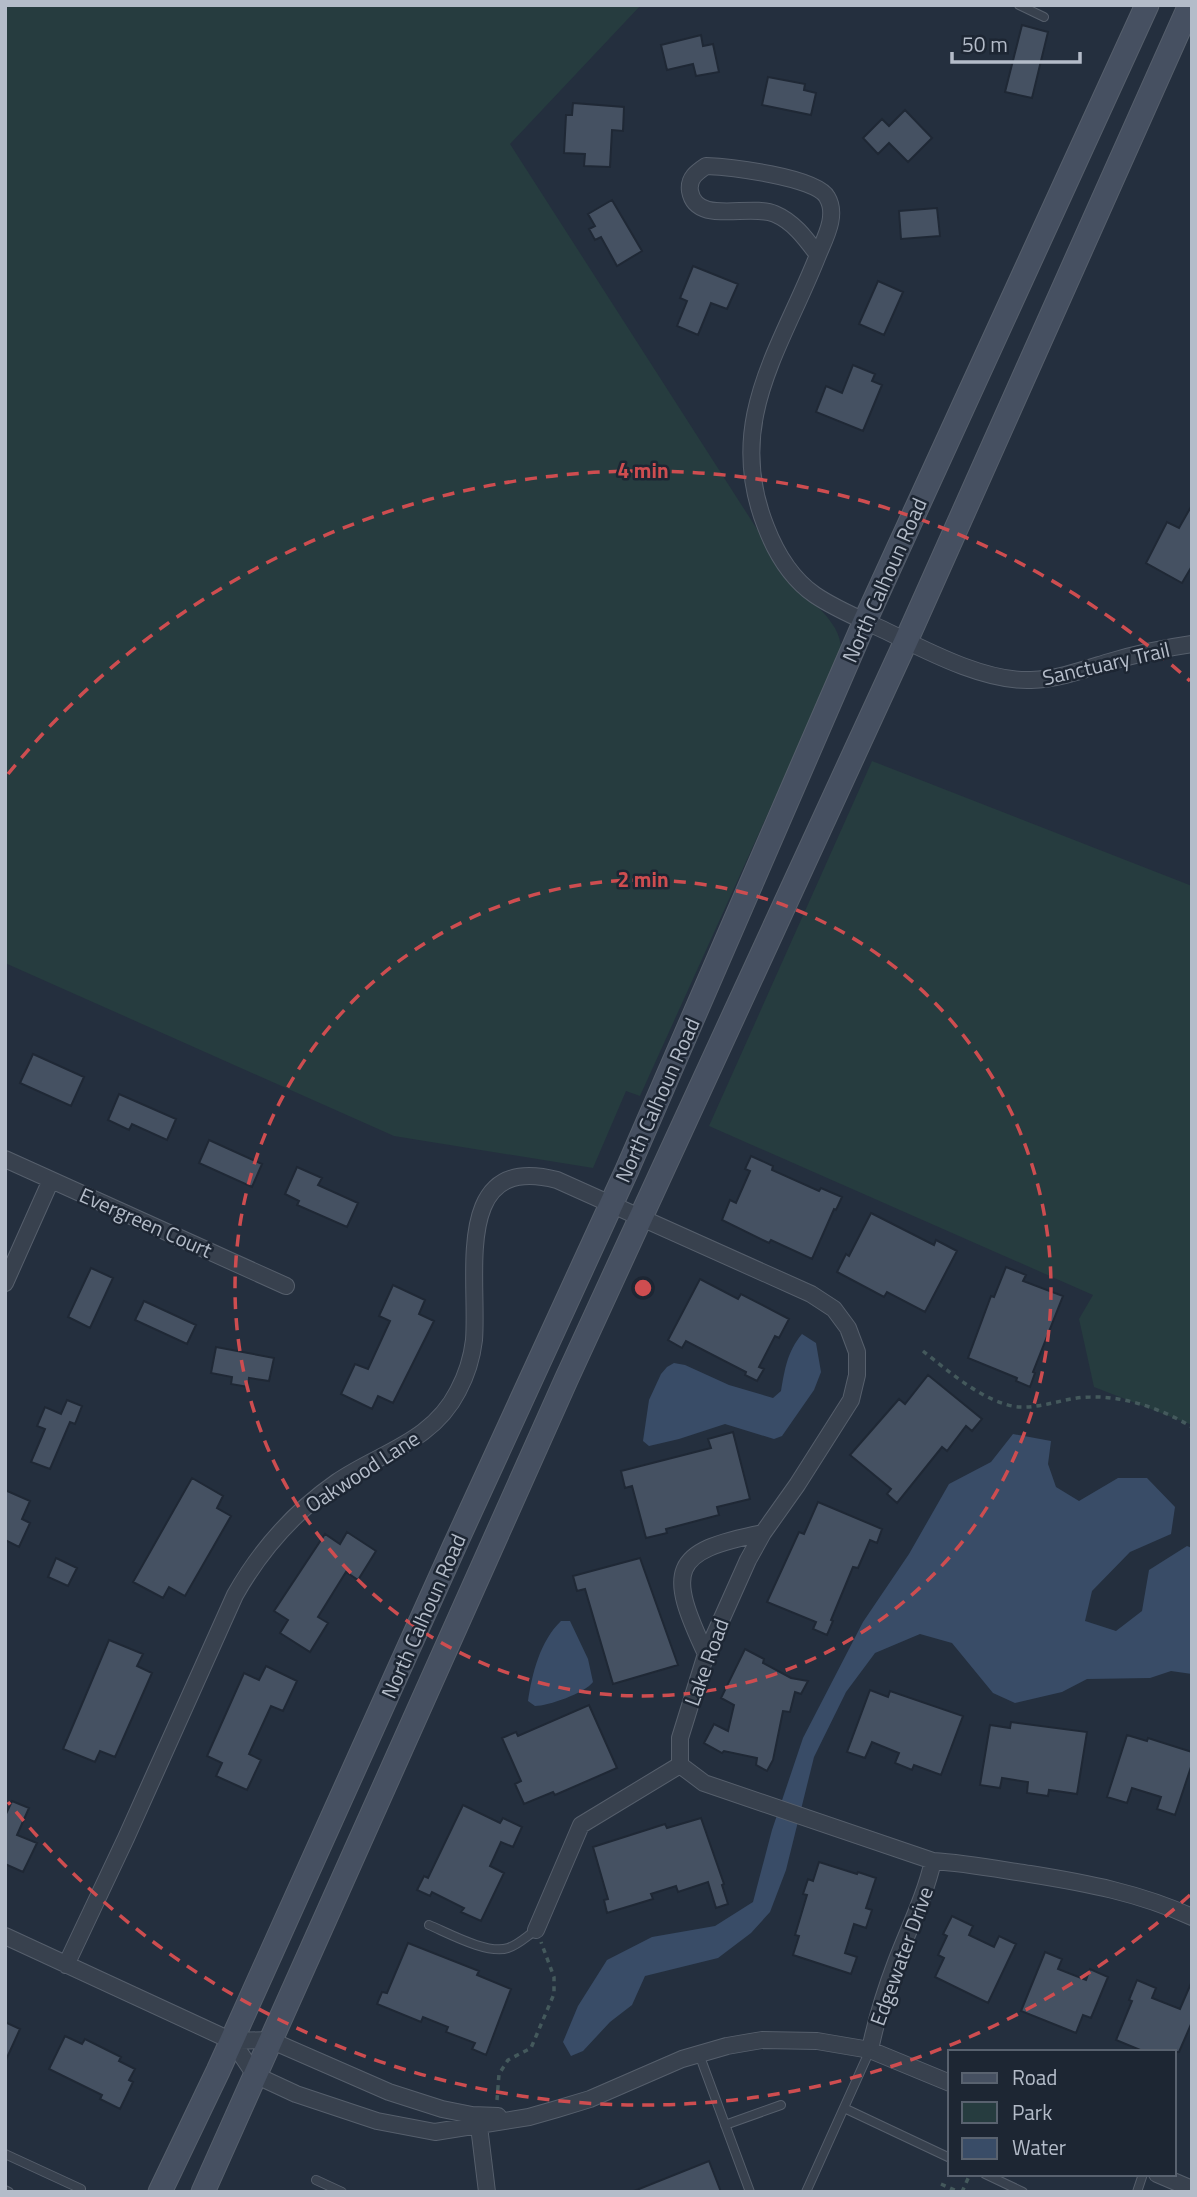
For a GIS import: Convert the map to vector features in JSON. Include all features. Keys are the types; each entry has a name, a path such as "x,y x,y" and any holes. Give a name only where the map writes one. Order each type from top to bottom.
{"main road":[{"name":"North Calhoun Road","path":"160,2192 232,2041 454,1546 611,1205 865,621 1147,5"},
{"name":"North Calhoun Road","path":"203,2192 566,1380 906,641 1190,5"},
{"path":"454,1546 487,1560"}],"street":[{"name":"Sanctuary Trail","path":"818,255 802,234 775,214 754,209 711,212 698,207 691,197 689,185 694,174 706,166 724,167 794,180 821,190 828,197 832,213 828,231 818,255 760,392 752,424 752,467 762,518 782,560 803,586 814,595 906,641 989,674 1010,679 1051,678 1192,644"},
{"name":"Evergreen Court","path":"5,1159 286,1286"},
{"name":"Oakwood Lane","path":"66,1965 235,1595 248,1572 284,1526 300,1511 358,1469 413,1441 433,1424 458,1391 470,1362 474,1341 476,1229 478,1217 489,1194 512,1178 536,1174 557,1180 611,1205"},
{"path":"5,1283 51,1180"},
{"name":"Lake Road","path":"611,1205 810,1294 834,1309 848,1328 857,1352 857,1375 851,1400 763,1533 706,1654 680,1738 680,1765"},
{"path":"706,1654 684,1603 682,1584 685,1566 693,1555 706,1548 763,1533"},
{"path":"536,1930 581,1825 680,1765 704,1783 933,1861 1098,1885 1192,1917"},
{"name":"Edgewater Drive","path":"870,2050 876,2019 919,1906 933,1861"},
{"path":"5,1936 232,2041 270,2040 389,2092 478,2121 528,2117 590,2099 699,2054 727,2046 788,2039 870,2050 948,2083"},
{"path":"232,2041 255,2075 296,2094 377,2121 435,2132 497,2116 528,2117"},
{"path":"478,2121 487,2192"},
{"path":"1162,2182 1192,2189"}],"lane":[{"path":"1019,5 1044,17"},
{"path":"429,1925 483,1947 502,1949 509,1948 536,1930"},
{"path":"809,2191 870,2050"},
{"path":"699,2054 750,2192"},
{"path":"725,2125 781,2105"},
{"path":"844,2108 948,2157"},
{"path":"5,2154 81,2189 80,2192"},
{"path":"989,2176 1023,2192"},
{"path":"316,2180 342,2192"}],"path":[{"path":"923,1351 971,1387 989,1397 1019,1407 1089,1397 1122,1399 1172,1415 1192,1427"},
{"path":"497,2116 499,2074 508,2060 531,2048 554,1994 554,1977 536,1930"},
{"path":"941,2184 960,2192 969,2176"}],"green space":[{"path":"5,5 641,5 510,144 789,579 836,630 841,652 640,1096 626,1091 593,1168 394,1136 5,963"},
{"path":"872,761 1192,886 1192,1425 1094,1387 1079,1319 1093,1295 709,1126"}],"water":[{"path":"802,1334 816,1343 821,1372 814,1390 782,1436 774,1439 725,1424 649,1446 643,1441 649,1400 667,1367 674,1363 685,1365 729,1385 773,1398 781,1391 790,1354"},
{"path":"1013,1434 1051,1441 1048,1464 1056,1487 1079,1501 1118,1478 1147,1478 1175,1507 1171,1534 1130,1552 1092,1591 1085,1621 1116,1631 1142,1611 1149,1570 1187,1546 1192,1548 1192,1674 1171,1671 1150,1678 1087,1679 1062,1692 1015,1703 993,1693 952,1643 920,1634 875,1653 846,1692 814,1757 786,1870 770,1912 751,1933 718,1958 645,1976 632,2005 610,2022 583,2051 571,2056 563,2042 578,2006 607,1960 652,1937 715,1926 753,1902 772,1830 803,1738 863,1622 909,1554 949,1484 991,1462"},
{"path":"561,1621 570,1621 588,1659 593,1682 566,1698 535,1706 528,1701 535,1669 542,1648"}],"building":[{"path":"1022,25 1048,32 1032,98 1005,92"},
{"path":"701,35 703,46 713,44 719,72 696,76 693,64 667,70 661,45"},
{"path":"768,77 805,84 804,90 816,93 811,115 762,105"},
{"path":"573,103 624,107 623,131 612,130 610,167 584,166 585,154 564,153 566,115 572,115"},
{"path":"905,110 932,138 908,162 889,143 878,154 863,138 882,119 889,126"},
{"path":"612,200 642,251 617,266 601,237 595,240 589,229 595,226 588,214"},
{"path":"937,208 940,236 901,239 899,211"},
{"path":"693,266 738,284 727,309 711,303 698,335 677,326 687,301 680,298"},
{"path":"878,281 903,292 884,335 859,324"},
{"path":"853,365 875,374 872,381 882,385 863,431 816,412 826,386 842,393"},
{"path":"1192,505 1192,566 1182,583 1146,563 1167,522 1179,528"},
{"path":"33,1054 84,1077 71,1106 20,1083"},
{"path":"119,1094 176,1119 167,1140 132,1124 129,1130 108,1120"},
{"path":"209,1140 262,1164 252,1187 199,1163"},
{"path":"751,1156 773,1166 772,1170 819,1191 821,1188 842,1197 812,1259 771,1240 769,1243 722,1220 730,1200 736,1203 750,1171 745,1169"},
{"path":"297,1167 322,1178 318,1185 358,1203 347,1227 297,1205 299,1201 285,1194"},
{"path":"871,1213 934,1245 936,1240 957,1251 925,1312 887,1292 884,1297 837,1272 846,1254 849,1256"},
{"path":"1006,1267 1026,1275 1023,1281 1063,1296 1033,1372 1035,1373 1030,1387 1016,1381 1017,1378 968,1358 991,1296 994,1297"},
{"path":"91,1268 113,1278 90,1328 68,1317"},
{"path":"700,1279 738,1299 741,1294 789,1319 779,1338 775,1336 759,1367 764,1369 757,1381 745,1375 746,1372 686,1341 682,1348 668,1340"},
{"path":"393,1285 425,1300 419,1314 434,1321 393,1403 378,1396 372,1409 341,1394 355,1364 368,1369 390,1321 379,1316"},
{"path":"144,1301 196,1325 187,1344 135,1320"},
{"path":"216,1347 274,1358 269,1381 249,1378 248,1387 231,1384 232,1377 211,1373"},
{"path":"928,1375 982,1419 972,1431 966,1426 947,1451 942,1447 897,1503 887,1494 891,1489 850,1455 899,1399 905,1404"},
{"path":"67,1400 82,1406 75,1424 70,1422 50,1469 31,1462 45,1429 37,1426 45,1407 61,1414"},
{"path":"733,1432 750,1499 717,1507 719,1515 666,1529 667,1533 646,1538 632,1486 625,1488 621,1471 711,1448 708,1439"},
{"path":"192,1478 223,1496 217,1508 231,1516 185,1596 169,1587 163,1598 133,1582"},
{"path":"5,1490 30,1501 22,1519 30,1523 19,1547 5,1540"},
{"path":"818,1502 882,1529 877,1543 870,1540 858,1568 853,1567 827,1635 813,1629 816,1622 767,1602 799,1532 804,1534"},
{"path":"347,1532 376,1551 358,1580 346,1572 318,1617 328,1623 310,1652 280,1633 288,1620 274,1611 325,1534 340,1544"},
{"path":"56,1558 77,1568 68,1586 48,1577"},
{"path":"640,1558 678,1665 613,1684 585,1589 577,1591 573,1576"},
{"path":"109,1640 143,1654 137,1666 152,1673 115,1757 100,1751 95,1762 63,1749"},
{"path":"745,1649 764,1659 763,1663 791,1678 808,1681 801,1694 795,1692 790,1712 783,1711 773,1760 767,1771 756,1765 757,1758 724,1751 722,1753 704,1743 714,1724 728,1731 734,1705 721,1698"},
{"path":"266,1666 297,1681 283,1711 271,1706 249,1754 261,1760 247,1790 216,1776 222,1763 207,1756 244,1673 259,1680"},
{"path":"870,1690 888,1697 890,1691 963,1716 941,1775 914,1765 912,1770 895,1763 899,1753 872,1742 865,1758 847,1752"},
{"path":"589,1705 617,1768 555,1795 553,1792 524,1804 515,1784 521,1781 502,1738 516,1732 518,1736"},
{"path":"1011,1722 1087,1732 1077,1794 1049,1790 1048,1796 1027,1793 1028,1782 1002,1778 1000,1788 980,1785 990,1725 1010,1728"},
{"path":"1127,1735 1147,1741 1148,1738 1192,1752 1192,1764 1175,1815 1157,1809 1161,1797 1132,1788 1127,1803 1107,1797"},
{"path":"12,1801 29,1808 17,1835 37,1843 23,1872 5,1864 5,1816"},
{"path":"463,1805 500,1823 503,1818 522,1827 513,1847 501,1842 490,1866 504,1873 481,1921 461,1912 464,1908 432,1892 430,1896 417,1890 424,1876 428,1878"},
{"path":"701,1818 724,1884 722,1885 728,1904 716,1908 708,1882 678,1892 676,1886 651,1894 653,1899 607,1913 604,1900 608,1899 593,1847 665,1824 667,1828"},
{"path":"819,1862 876,1878 866,1908 872,1910 866,1928 854,1924 845,1953 857,1957 851,1974 793,1955 799,1936 795,1935 807,1895 803,1894 808,1879 813,1881"},
{"path":"952,1916 973,1926 969,1935 994,1947 999,1936 1016,1944 988,2003 935,1977 944,1958 938,1955 947,1936 943,1934"},
{"path":"408,1943 479,1971 477,1975 511,1989 486,2055 472,2049 475,2043 446,2032 448,2027 423,2017 421,2022 377,2004 382,1992 387,1993"},
{"path":"1045,1952 1062,1959 1058,1969 1086,1980 1090,1969 1108,1977 1091,2018 1083,2015 1076,2033 1021,2011"},
{"path":"1137,1980 1156,1988 1152,1998 1180,2009 1192,1981 1192,2022 1179,2052 1140,2050 1116,2040 1132,2001 1129,2000"},
{"path":"5,2022 20,2029 5,2062"},
{"path":"65,2036 82,2044 85,2039 121,2057 119,2061 135,2069 129,2080 133,2082 120,2109 100,2099 102,2095 49,2069"},
{"path":"709,2161 721,2192 634,2192 634,2191"}]}
